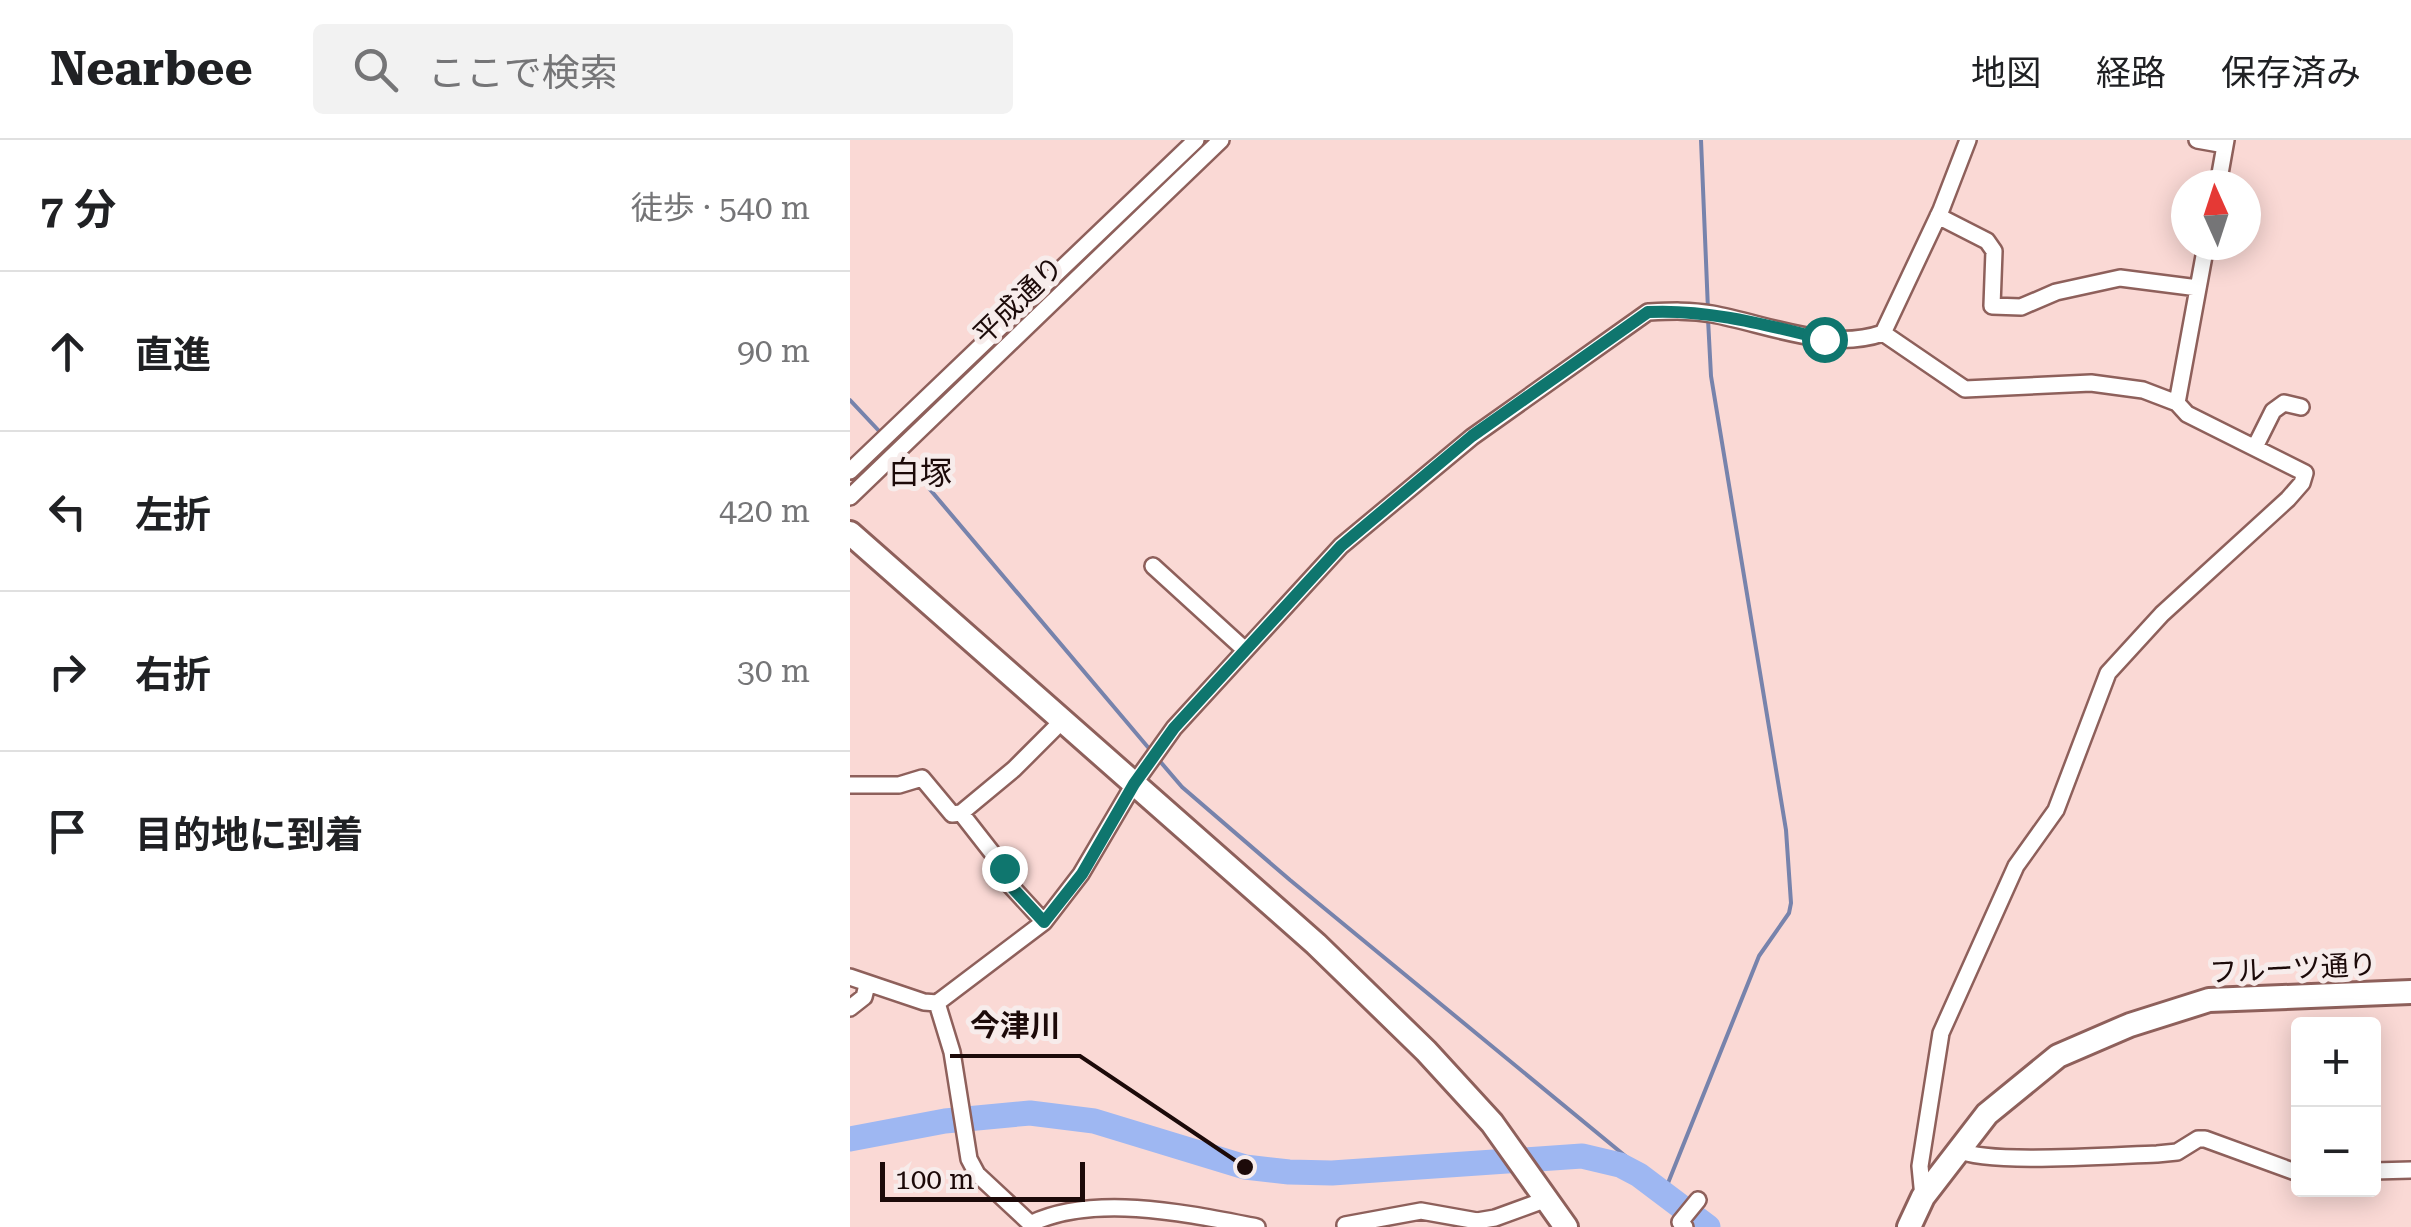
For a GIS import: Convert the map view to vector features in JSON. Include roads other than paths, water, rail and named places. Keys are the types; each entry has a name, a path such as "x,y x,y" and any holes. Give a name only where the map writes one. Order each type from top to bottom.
{"street":[{"name":"平成通り","path":"850,471 1196,140"},
{"name":"平成通り","path":"850,497 1220,140"},
{"path":"850,978 938,1003 1044,922 1082,874 1134,784 1174,728 1302,586 1371,519 1472,436 1648,312 1682,310 1710,314 1824,339 1870,337 1883,332 1938,216 1968,140"},
{"path":"2197,140 2226,143 2221,170"},
{"path":"1938,216 1988,241 1994,251 1992,306 2020,307 2056,292 2120,278 2198,288"},
{"path":"2177,402 2203,260"},
{"path":"1883,332 1965,389 2091,382 2143,390 2177,402 2187,414 2305,473 2302,483 2162,614 2108,673 2056,810 2016,866 1941,1033 1920,1166 1923,1198"},
{"path":"2254,447 2273,411 2284,403 2301,407"},
{"path":"850,532 1316,944 1426,1051 1492,1123 1566,1227"},
{"path":"1154,566 1244,649"},
{"path":"850,786 899,784 918,777 952,814 961,813 1014,770 1063,720"},
{"path":"961,813 1004,868 1009,884 1044,922"},
{"path":"850,1008 864,997 866,984"},
{"name":"フルーツ通り","path":"1909,1227 1923,1198 1987,1114 2058,1056 2130,1025 2209,1000 2411,992"},
{"path":"938,1003 952,1052 963,1133 977,1174 1033,1225 1056,1212 1076,1209 1142,1210 1258,1227"},
{"path":"1959,1150 1968,1155 2012,1157 2156,1154 2177,1152 2205,1139 2291,1170"},
{"path":"2381,1171 2411,1170"},
{"path":"1342,1226 1420,1211 1477,1221 1546,1198"},
{"path":"1685,1227 1680,1222 1698,1200"}],"waterway":[{"path":"1701,140 1708,310"},
{"path":"1664,1193 1759,956 1789,913 1791,903 1786,830 1711,376 1708,319"},
{"path":"850,400 880,432"},
{"path":"900,454 1152,752"},
{"path":"1158,759 1182,787 1290,880 1635,1164 1668,1186"},
{"path":"850,1139 945,1121 1030,1113 1094,1121 1245,1167 1289,1172 1332,1173 1582,1156 1620,1165 1639,1175 1708,1227"}],"place":[{"name":"今津川","path":"1245,1167"}],"district":[{"name":"白塚","path":"920,473"}]}
